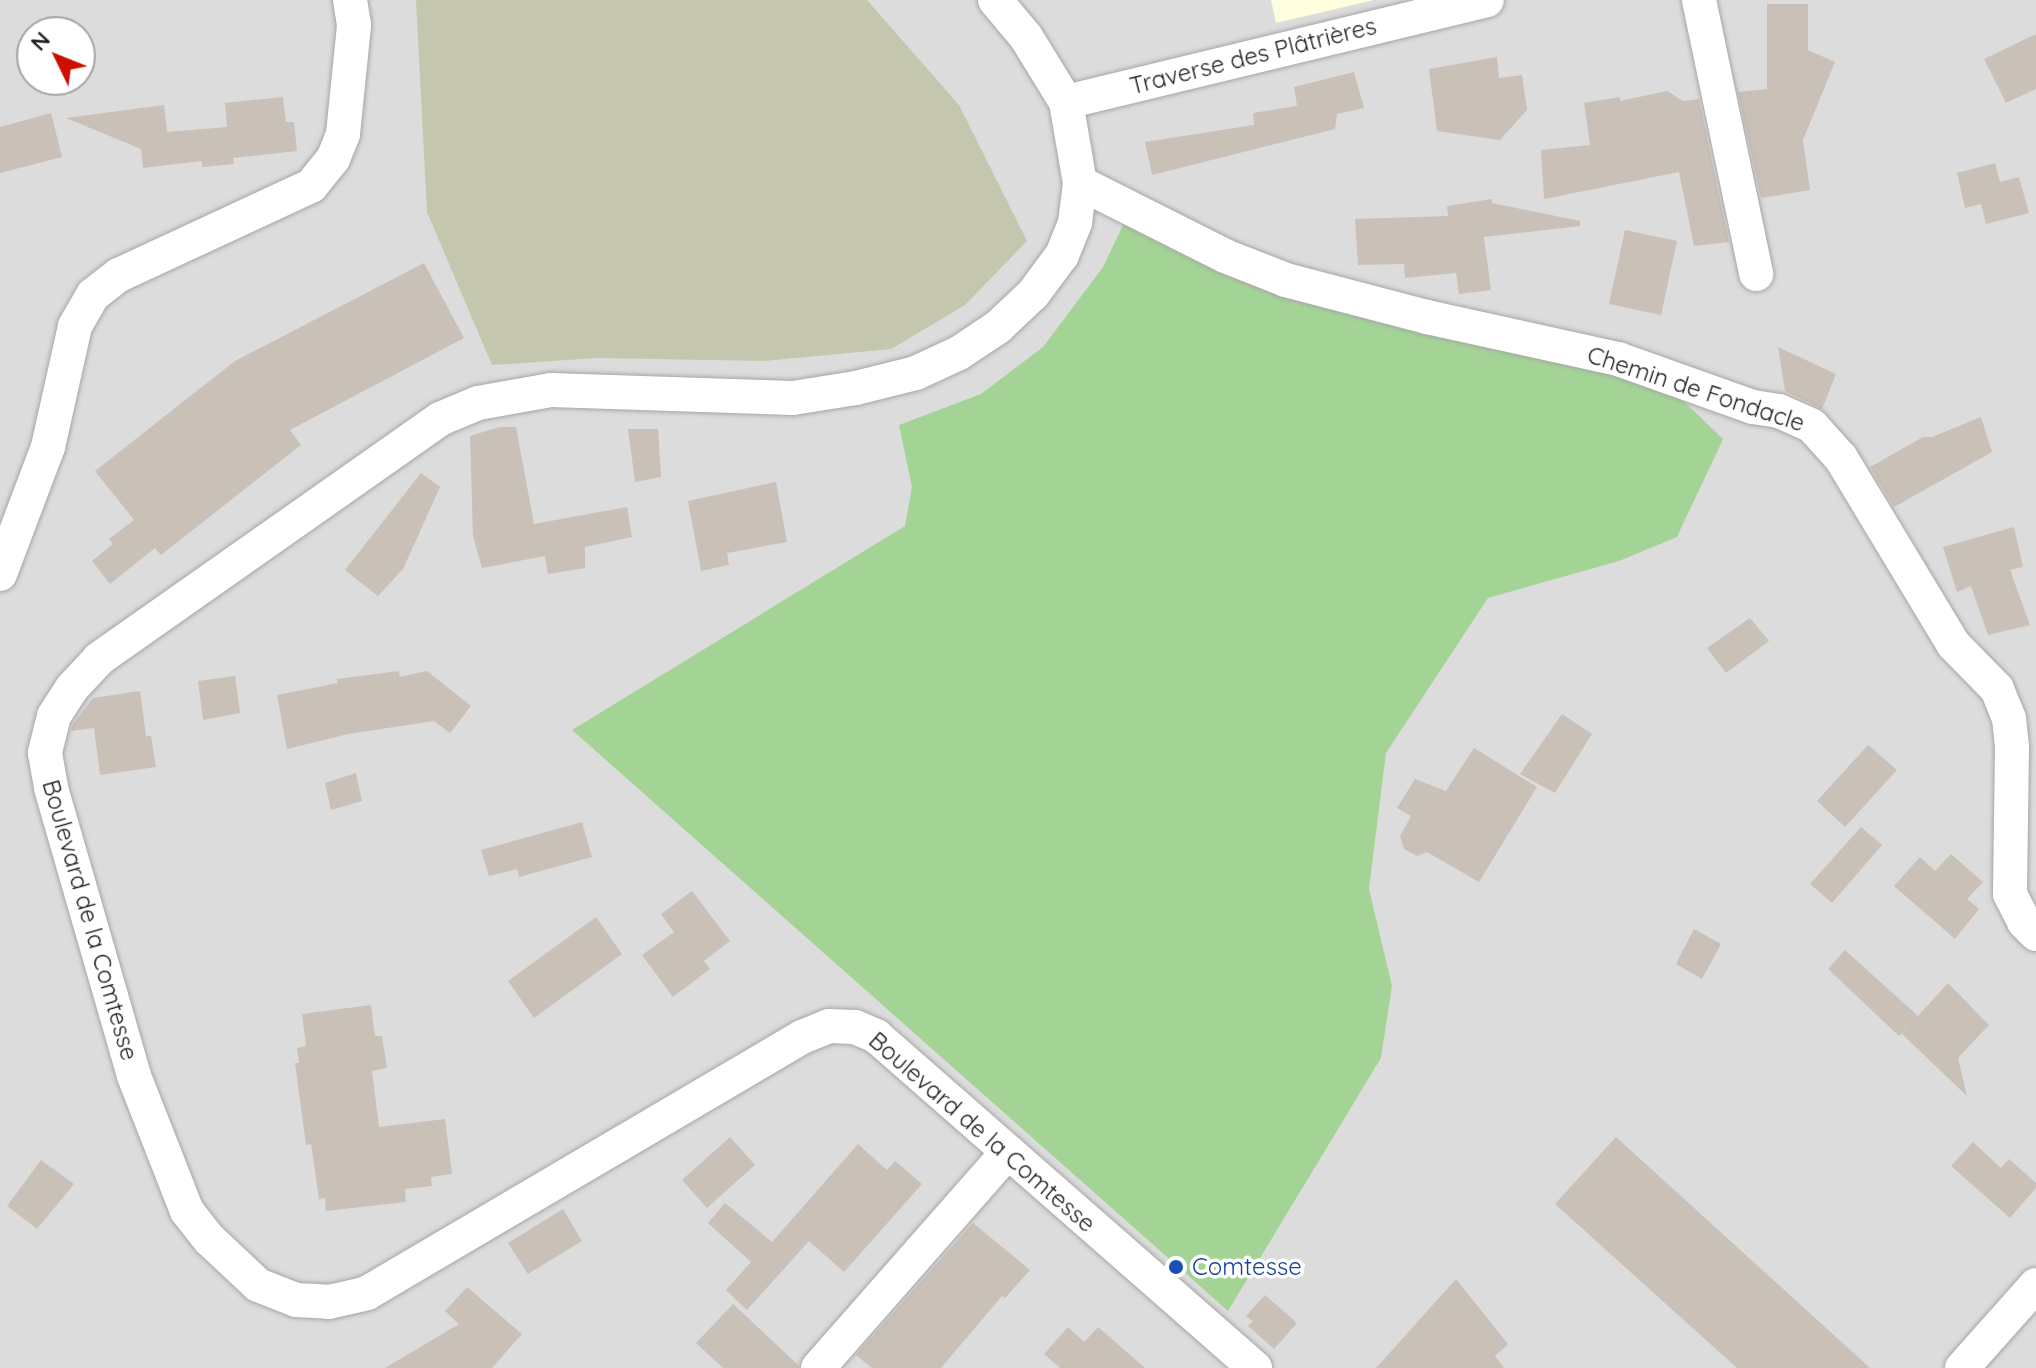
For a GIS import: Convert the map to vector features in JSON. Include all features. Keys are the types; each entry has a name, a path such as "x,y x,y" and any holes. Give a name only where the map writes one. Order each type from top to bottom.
{"street":[{"path":"0,574 48,447 75,326 93,295 119,275 311,186 333,159 343,134 354,25 350,0"},
{"name":"Boulevard de la Comtesse","path":"995,0 1026,37 1066,102 1080,183 1075,223 1062,255 1033,294 998,327 972,345 916,373 793,398 551,390 478,403 440,419 99,659 72,688 54,716 45,753 51,788 134,1076 187,1211 209,1239 258,1285 296,1300 329,1302 367,1293 802,1037 829,1026 855,1027 876,1036 1255,1368"},
{"name":"Traverse des Plâtrières","path":"1066,102 1487,0"},
{"path":"1699,0 1756,274"},
{"name":"Chemin de Fondacle","path":"1080,183 1225,256 1286,280 1427,317 1618,359 1753,407 1779,411 1812,426 1841,458 1953,644 1997,689 2009,718 2012,748 2010,894 2024,922 2036,934"},
{"path":"818,1368 1008,1152"},
{"path":"1962,1368 2036,1285"}],"shaded area":[{"path":"0,0 2036,0 2036,1368 0,1368"},
{"path":"416,0 867,0 959,105 1027,241 965,305 891,349 764,361 597,358 492,365 427,212"},
{"path":"1271,0 1374,0 1276,23"}],"green space":[{"path":"1127,217 1669,387 1723,439 1677,537 1619,561 1488,598 1386,753 1369,889 1392,986 1381,1058 1228,1311 572,730 905,526 912,487 899,425 981,394 1043,347 1103,267"}],"building":[{"path":"1767,4 1808,4 1808,50 1835,62 1803,140 1810,190 1761,198 1738,92 1767,89"},
{"path":"2036,34 2036,89 2006,103 1984,59"},
{"path":"1497,57 1499,78 1522,75 1527,110 1500,140 1437,131 1429,69"},
{"path":"1354,72 1364,108 1337,114 1335,129 1152,175 1145,142 1254,125 1253,113 1297,106 1294,87"},
{"path":"1667,91 1683,101 1699,99 1729,242 1694,246 1679,172 1544,199 1541,150 1590,145 1584,103 1620,97 1620,101"},
{"path":"283,97 286,122 294,122 297,151 233,158 234,164 202,167 202,161 143,168 141,149 66,118 164,105 167,132 227,127 225,103"},
{"path":"51,113 62,157 0,173 0,127"},
{"path":"1995,163 2000,182 2019,177 2029,213 1986,224 1981,204 1965,208 1957,173"},
{"path":"1492,199 1492,203 1580,221 1580,226 1484,237 1491,290 1459,294 1456,273 1405,278 1404,264 1358,265 1355,219 1448,216 1447,206"},
{"path":"1625,230 1677,241 1661,315 1609,304"},
{"path":"424,263 464,338 290,430 301,445 161,555 155,548 110,584 92,561 113,544 109,539 134,520 95,471 235,361"},
{"path":"1778,347 1836,374 1822,409 1785,391"},
{"path":"1981,417 1992,452 1894,507 1870,467 1923,437 1932,437"},
{"path":"499,427 516,427 534,524 627,507 632,537 585,547 585,568 548,574 545,556 482,568 473,536 470,436"},
{"path":"628,429 658,429 661,477 635,482"},
{"path":"421,473 440,487 403,569 378,596 345,570"},
{"path":"776,482 787,542 727,553 729,565 701,571 688,501"},
{"path":"2014,527 2023,567 2010,570 2030,625 1988,635 1971,586 1957,592 1943,547"},
{"path":"1750,618 1769,641 1726,673 1707,648"},
{"path":"399,671 400,677 427,671 471,706 450,733 434,721 348,734 287,749 277,695 338,683 337,679"},
{"path":"235,676 240,713 203,720 198,681"},
{"path":"140,691 146,736 151,736 156,767 100,775 94,728 71,731 73,724 93,698"},
{"path":"1562,714 1592,734 1555,793 1520,774"},
{"path":"1868,745 1897,770 1845,827 1817,801"},
{"path":"1474,748 1537,787 1479,882 1427,852 1417,856 1404,849 1400,836 1411,816 1397,808 1415,779 1446,791"},
{"path":"356,773 362,801 331,810 325,783"},
{"path":"582,822 592,857 519,877 517,869 489,876 481,850"},
{"path":"1861,827 1882,845 1832,903 1810,884"},
{"path":"1951,854 1983,882 1967,899 1979,909 1955,939 1894,886 1920,857 1935,871"},
{"path":"692,891 730,941 704,961 710,969 673,997 642,955 674,932 661,914"},
{"path":"596,917 622,954 534,1018 508,981"},
{"path":"1694,929 1721,944 1702,979 1676,964"},
{"path":"1845,950 1918,1016 1948,983 1989,1025 1958,1058 1967,1096 1902,1034 1909,1026 1899,1036 1828,969"},
{"path":"371,1005 375,1036 382,1036 387,1068 372,1071 379,1127 445,1119 452,1174 431,1177 432,1186 405,1189 406,1202 326,1211 325,1198 319,1199 311,1144 306,1145 295,1063 299,1063 297,1048 306,1046 302,1014"},
{"path":"730,1137 755,1165 707,1208 682,1180"},
{"path":"1616,1137 1870,1368 1737,1368 1555,1204"},
{"path":"1973,1142 2001,1168 2009,1159 2036,1183 2036,1188 2010,1218 1951,1166"},
{"path":"858,1144 887,1170 895,1161 922,1184 844,1272 809,1241 747,1310 726,1290 751,1262 708,1223 725,1203 772,1242"},
{"path":"41,1160 74,1184 37,1229 7,1206"},
{"path":"563,1209 582,1241 528,1274 508,1243"},
{"path":"973,1223 1030,1270 1005,1298 1002,1296 941,1368 872,1368 856,1355"},
{"path":"1456,1279 1508,1344 1495,1356 1504,1368 1376,1368"},
{"path":"467,1287 522,1334 492,1368 385,1368 459,1324 445,1311"},
{"path":"1265,1295 1297,1323 1274,1349 1248,1326 1253,1321 1246,1316"},
{"path":"733,1304 799,1368 723,1368 696,1343"},
{"path":"1068,1327 1084,1342 1098,1327 1145,1368 1060,1368 1044,1354"}],"place":[{"name":"Comtesse","path":"1176,1267"}]}
